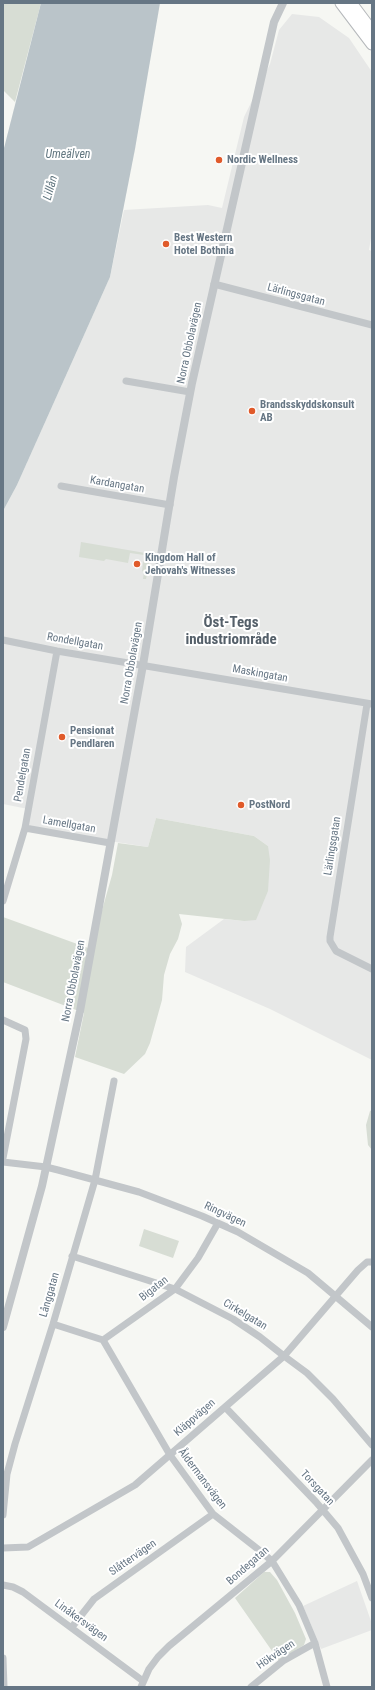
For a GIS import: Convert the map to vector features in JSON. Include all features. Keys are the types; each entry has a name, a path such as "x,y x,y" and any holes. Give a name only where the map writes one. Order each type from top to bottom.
{"highway":[{"path":"340,3 372,44"},
{"path":"351,3 372,31"}],"street":[{"name":"Norra Obbolavägen","path":"3,1327 46,1167 80,1011 106,874 110,843 143,665 190,392 274,22 283,3"},
{"name":"Lärlingsgatan","path":"214,284 372,325"},
{"path":"126,381 190,392"},
{"name":"Kardangatan","path":"61,486 170,505"},
{"name":"Rondellgatan","path":"3,640 143,665"},
{"name":"Pendelgatan","path":"3,901 25,828 57,650"},
{"name":"Maskingatan","path":"143,665 369,704"},
{"name":"Lärlingsgatan","path":"369,704 330,941 336,951 372,969"},
{"name":"Lamellgatan","path":"25,828 110,843"},
{"path":"3,1020 26,1030 26,1039 3,1158"},
{"name":"Långgatan","path":"3,1514 7,1474 95,1180 114,1081"},
{"name":"Ringvägen","path":"3,1162 46,1167 139,1192 238,1232 308,1273 372,1327"},
{"name":"Bigatan","path":"103,1340 175,1289 198,1258 218,1224"},
{"name":"Cirkelgatan","path":"72,1256 175,1289 233,1319 260,1337 307,1373 333,1399 372,1445"},
{"name":"Kläppvägen","path":"3,1548 28,1547 135,1485 284,1356 358,1270 367,1262 372,1262"},
{"path":"53,1324 103,1340"},
{"name":"Åldermansvägen","path":"103,1340 170,1455 213,1514 272,1561 299,1604 315,1643 327,1687"},
{"name":"Torsgatan","path":"225,1407 322,1509 338,1528 352,1554 372,1598"},
{"name":"Bondegatan","path":"142,1684 158,1657 169,1646 272,1561 372,1460"},
{"name":"Slåttervägen","path":"72,1628 94,1599 213,1514"},
{"name":"Linåkersvägen","path":"3,1585 13,1587 22,1592 72,1628 142,1684"},
{"name":"Hökvägen","path":"251,1687 283,1661 315,1643"},
{"path":"3,1658 4,1687"}],"shaded area":[{"path":"3,3 41,3 15,102 3,90"},
{"path":"292,14 319,17 349,38 372,72 372,232 369,250 372,251 372,1060 270,1009 185,972 186,947 224,919 244,921 268,846 254,836 156,818 148,847 25,828 28,809 3,804 3,511 17,485 110,277 124,210 208,205 222,208 244,117 270,64 279,30"},
{"path":"81,542 151,554 146,579 143,579 144,572 142,571 144,555 130,553 128,563 106,559 104,561 79,557"},
{"path":"156,818 254,836 268,846 270,860 268,891 256,920 244,921 179,914 182,924 178,939 170,954 164,975 162,1000 150,1043 145,1054 124,1074 75,1057 84,1013 3,982 3,917 91,949 112,875 118,843 148,847"},
{"path":"372,1110 372,1150 368,1145 366,1125 370,1111"},
{"path":"144,1229 179,1241 173,1258 139,1246"},
{"path":"264,1572 270,1572 277,1580 295,1613 306,1639 304,1645 279,1661 235,1598"},
{"path":"357,1581 372,1624 372,1630 321,1649 303,1606"}],"water":[{"name":"Umeälven","path":"41,3 160,3 135,149 110,277 17,485 3,511 3,152"}],"place":[{"name":"Nordic Wellness","path":"219,160"},
{"name":"Best Western Hotel Bothnia","path":"166,244"},
{"name":"Brandsskyddskonsult AB","path":"252,411"},
{"name":"Kingdom Hall of Jehovah's Witnesses","path":"137,564"},
{"name":"Pensionat Pendlaren","path":"62,737"},
{"name":"PostNord","path":"241,805"}],"district":[{"name":"Öst-Tegs industriområde","path":"231,632"}],"water label":[{"name":"Lillån","path":"51,188"}]}
